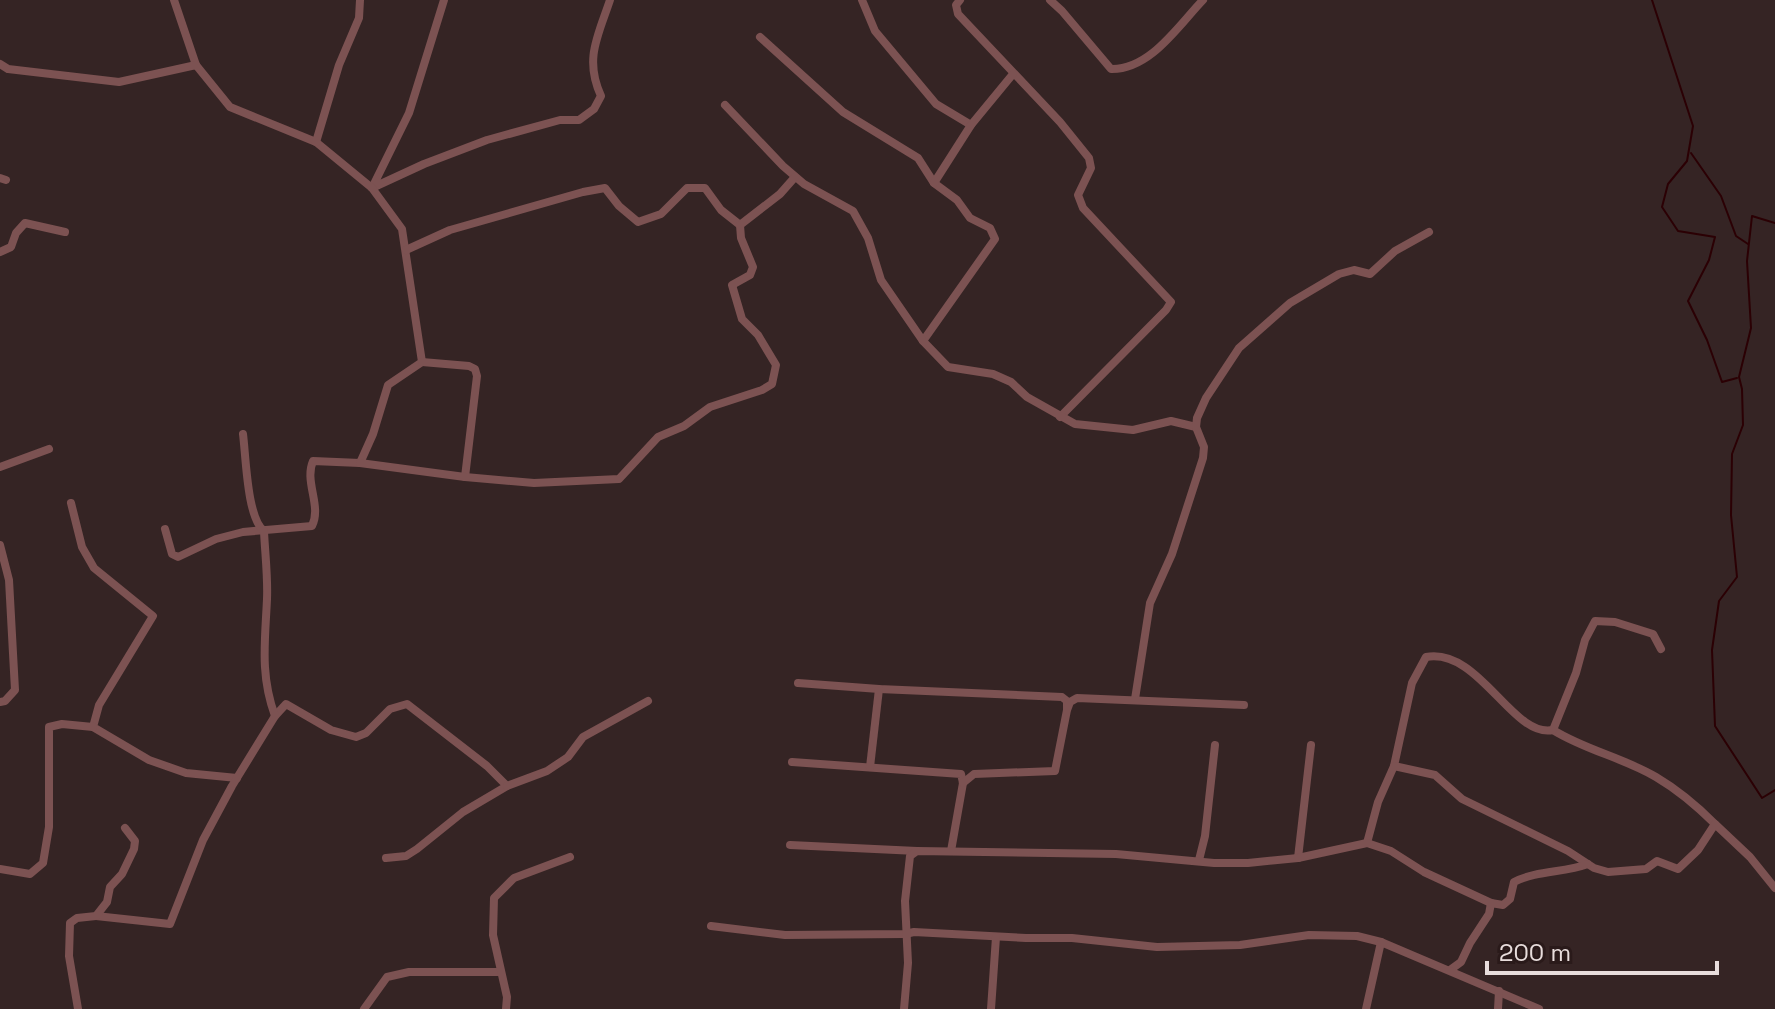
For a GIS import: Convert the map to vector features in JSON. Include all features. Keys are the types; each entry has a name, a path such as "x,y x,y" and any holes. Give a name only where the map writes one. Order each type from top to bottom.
{"street":[{"path":"174,0 196,65 230,107 316,142 372,188 402,229 422,362"},
{"path":"316,142 339,65 359,18 360,0"},
{"path":"372,188 409,113 444,0"},
{"path":"372,188 487,140 560,120 579,120 594,109 601,96 593,79 591,59 610,0"},
{"path":"862,0 875,31 936,104 971,125"},
{"path":"1050,0 1111,69 1128,70 1153,53 1203,0"},
{"path":"956,2 958,14 1060,122 1089,158 1091,168 1078,195 1083,208 1171,302 1114,365 1060,417"},
{"path":"760,37 843,112 918,158 934,183 957,200 970,218 990,228 995,239 923,341"},
{"path":"0,64 8,69 119,82 196,65"},
{"path":"934,183 971,125 1013,74"},
{"path":"725,105 795,177 853,211 868,238 881,280 923,341 948,367 993,374 1011,382 1027,397 1075,424 1133,430 1171,421 1196,427"},
{"path":"740,225 780,194 795,177"},
{"path":"165,529 172,554 178,557 216,539 312,526 316,519 308,471 313,461 360,463 534,483 619,479 658,437 684,426 710,407 772,384 776,365 758,335 742,319 732,285 750,275 753,267 741,238 740,225 721,210 705,188 687,188 661,214 638,222 619,206 605,188 583,192 450,230 406,250"},
{"path":"0,252 11,247 16,233 25,223 65,232"},
{"path":"1135,699 1150,603 1172,554 1203,458 1204,447 1196,427 1206,398 1239,348 1290,303 1346,270 1370,274 1395,251 1429,232"},
{"path":"360,463 373,434 388,385 422,362 469,366 475,369 477,376 465,477"},
{"path":"243,434 253,512 256,525 264,531"},
{"path":"0,467 49,449"},
{"path":"71,503 82,547 94,568 153,616 99,705 93,727"},
{"path":"264,531 267,596 263,672 266,693 275,716"},
{"path":"0,545 9,580 15,690 0,702"},
{"path":"1553,730 1576,673 1585,640 1595,621 1615,622 1653,634 1661,649"},
{"path":"1367,843 1378,802 1394,766 1412,683 1426,657 1440,654 1462,663 1529,724 1546,732 1553,730 1656,777 1695,804 1750,857 1775,888"},
{"path":"798,683 1062,697 1067,701 1067,710"},
{"path":"870,767 879,689"},
{"path":"963,783 974,774 1055,771 1067,710 1070,702 1077,698 1244,705"},
{"path":"386,858 406,856 463,812 507,786 547,771 568,757 583,737 648,701"},
{"path":"78,1009 69,956 70,923 77,918 96,916 170,924 203,840 237,778 275,716 286,704 331,730 356,737 366,733 390,709 407,704 487,766 507,786"},
{"path":"0,869 30,874 43,863 49,827 49,727 62,724 93,727 149,760 186,773 237,778"},
{"path":"1199,860 1205,836 1215,745"},
{"path":"1298,858 1311,745"},
{"path":"792,762 958,772 963,777 963,783 951,851"},
{"path":"1394,766 1435,775 1462,799 1608,872 1646,869 1657,861 1678,869 1698,850 1715,824"},
{"path":"96,916 107,902 110,887 122,874 134,849 135,841 125,828"},
{"path":"790,845 917,851 1116,854 1248,863 1298,858 1367,843 1391,851 1424,872 1491,903 1503,905 1510,899 1514,882 1525,876 1535,872 1571,870 1588,864"},
{"path":"904,1009 908,963 905,934 909,862 910,856 917,851"},
{"path":"506,1009 507,997 493,935 494,898 514,878 570,857"},
{"path":"1450,970 1461,962 1489,914 1491,903"},
{"path":"711,926 785,935 922,932 1072,938 1157,947 1240,945 1309,935 1357,936 1381,942 1539,1009"},
{"path":"991,1009 996,937"},
{"path":"1366,1009 1381,942"},
{"path":"364,1009 387,977 409,972 499,972"},
{"path":"1498,1009 1499,991"}],"waterway":[{"path":"1652,0 1693,126 1687,161 1668,184 1662,207 1678,231 1715,237 1709,260 1688,301 1707,340 1722,382 1737,378"},
{"path":"1691,153 1721,196 1736,236 1748,244"},
{"path":"1775,223 1752,216 1747,261 1751,328 1739,377 1743,425 1732,454 1731,515 1737,577 1719,601 1712,650 1715,726 1762,798 1775,790"}]}
